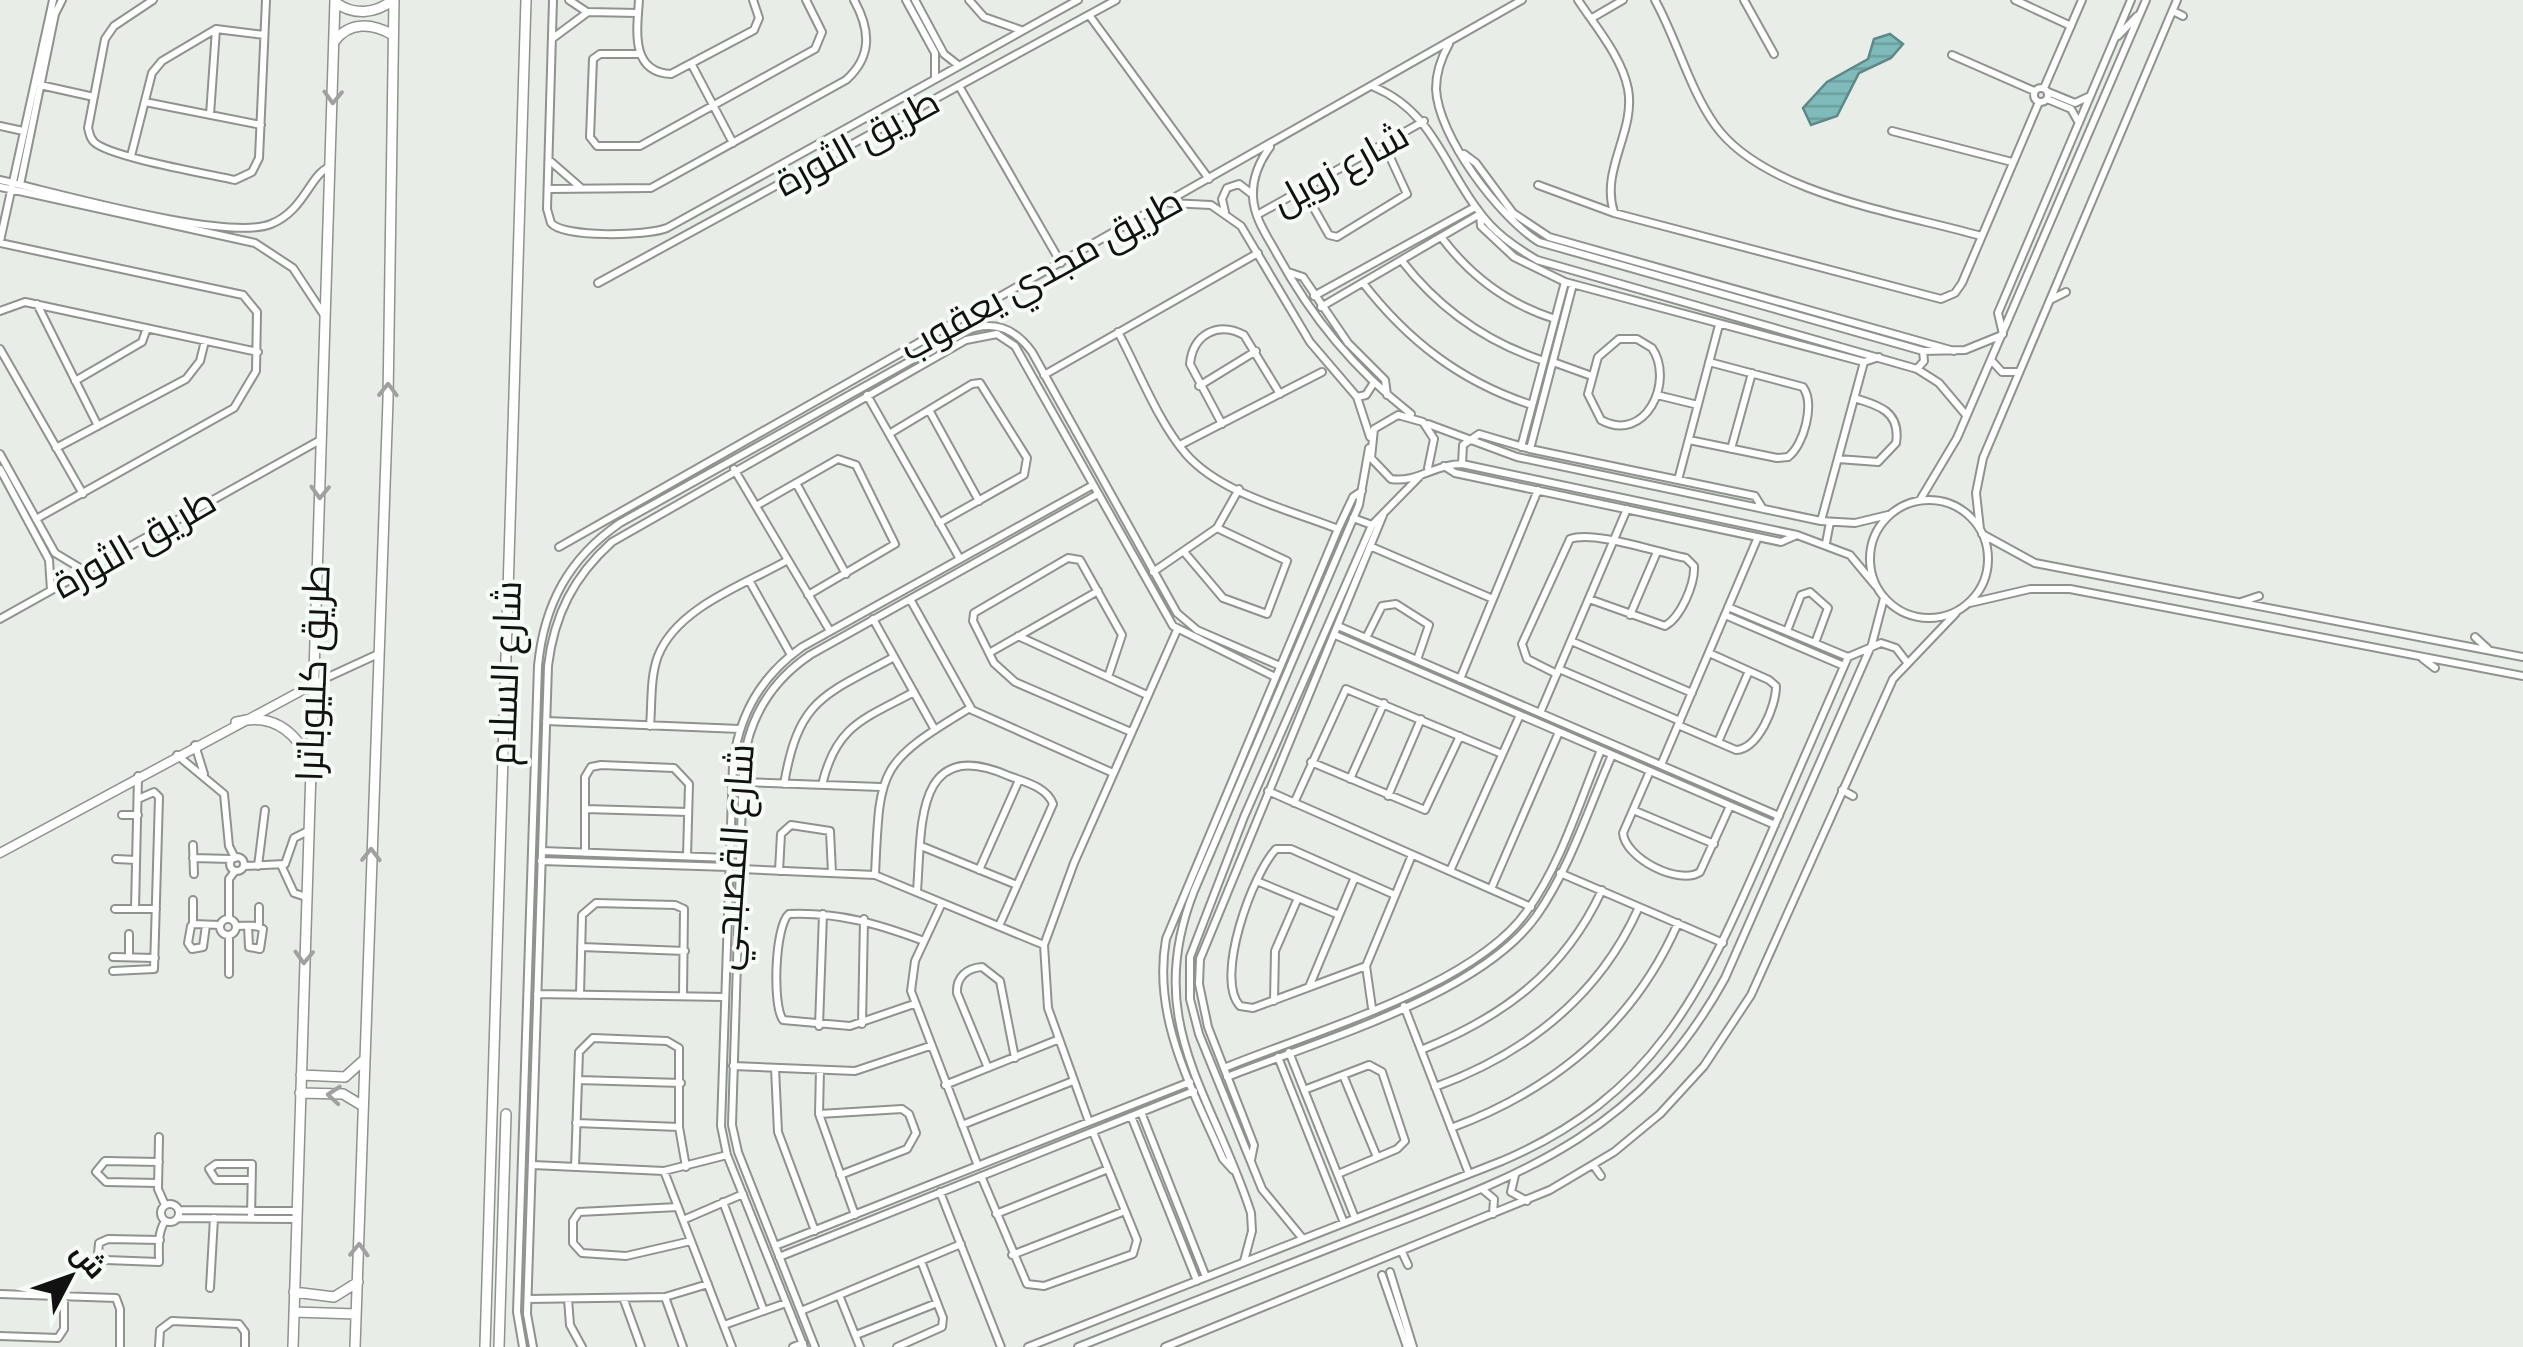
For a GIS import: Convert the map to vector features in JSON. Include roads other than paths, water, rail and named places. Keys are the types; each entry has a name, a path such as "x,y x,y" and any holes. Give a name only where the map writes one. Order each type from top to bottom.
{"main road":[{"path":"335,1 344,9 370,11 393,0"},
{"name":"طريق كليوباترا","path":"355,1347 376,656 388,400 393,0"},
{"name":"شارع السلام","path":"486,1347 526,0"},
{"name":"طريق كليوباترا","path":"292,1345 335,1"},
{"path":"334,42 341,33 357,26 393,35"},
{"path":"236,722 258,719 281,725 298,740 310,762"},
{"path":"301,1075 345,1078 366,1057"},
{"path":"300,1093 343,1094 363,1106"},
{"path":"499,1347 506,1114"},
{"path":"294,1292 334,1297 358,1282"},
{"path":"294,1312 356,1314"}],"street":[{"path":"153,0 109,31 88,128 91,139 131,156 235,180 256,166 266,0"},
{"path":"553,0 548,189 549,218 561,232 658,232 1078,0"},
{"path":"569,0 588,12 638,13"},
{"path":"639,0 639,54 646,64 664,74 692,65 754,30 759,18 752,0"},
{"path":"639,54 600,54 593,59 590,133 597,146 640,146 820,44 821,26 806,0"},
{"path":"548,189 646,190 857,69 868,38 854,0"},
{"path":"906,0 935,45 960,65"},
{"path":"915,0 935,45 936,79"},
{"path":"969,0 984,17 1022,30"},
{"name":"طريق الثورة","path":"598,283 1116,0"},
{"name":"طريق مجدي يعقوب","path":"559,547 1522,0"},
{"path":"1578,0 1591,16 1628,88 1628,109 1608,192 1614,213"},
{"path":"1588,0 1591,16"},
{"path":"1591,16 1624,0"},
{"path":"1655,0 1708,116 1754,164 1790,182 1981,236"},
{"path":"1744,0 1774,54"},
{"path":"2015,0 2071,26"},
{"path":"1538,185 1614,213 1933,298 1948,297 1959,289 2082,0"},
{"path":"2002,335 1998,313 2131,0"},
{"path":"1272,144 1256,172 1256,216 1286,272 1324,329 1373,383 1419,420 1466,440 1579,470 1826,521 1858,522 1888,515 1920,500 1950,453 2146,0"},
{"path":"1165,1347 1527,1201 1594,1166 1660,1114 1704,1066 1737,1019 1893,679 1970,602 1987,574 1978,475 2018,372 2178,0"},
{"path":"36,519 234,408 248,390 258,352 256,307 247,297 0,242 40,85 56,3"},
{"path":"16,187 23,131 56,3"},
{"path":"552,39 588,12"},
{"path":"1055,12 1064,28"},
{"path":"2113,44 2141,12"},
{"path":"2172,12 2183,16"},
{"path":"1089,14 1209,179"},
{"path":"131,156 152,73 162,61 216,29 264,35"},
{"path":"210,115 216,29"},
{"path":"1450,43 1437,72 1436,89 1463,154 1492,202 1521,231 1558,250 1923,351 1955,352 2002,335"},
{"path":"1952,56 2044,95 2071,110 2079,123"},
{"path":"692,65 733,142"},
{"path":"40,85 94,97"},
{"path":"959,86 1061,263"},
{"path":"1373,87 1392,94 1424,121 1478,210 1506,240 1537,260 1606,283 1917,368 1939,382 1966,416"},
{"path":"2044,95 2075,103 2091,95"},
{"path":"896,101 904,116"},
{"path":"144,102 261,125"},
{"name":"شارع زويل","path":"1256,216 1424,121"},
{"path":"0,126 23,131"},
{"path":"1892,131 2012,162"},
{"path":"2068,179 2072,141"},
{"path":"1443,151 1448,143 1458,144"},
{"path":"1303,189 1330,235 1337,237 1407,194 1384,144"},
{"path":"1463,154 1476,163 1513,213 1562,242 1936,343 1955,352"},
{"path":"548,160 585,190"},
{"path":"16,187 246,230 290,214 320,171 330,167"},
{"path":"0,183 246,241 272,251 293,268 326,318"},
{"path":"1243,1262 1252,1231 1246,1196 1180,1046 1172,988 1177,940 1202,871 1353,518 1363,491 1370,438 1357,397 1310,342 1258,253 1225,212 1222,199 1227,188 1245,186 1253,195"},
{"path":"1591,205 1608,192"},
{"path":"1166,203 1196,201 1225,212"},
{"path":"1320,307 1442,238 1478,210"},
{"path":"1478,210 1480,226 1499,246 1569,283 1864,362 1879,357"},
{"path":"1314,296 1478,210"},
{"path":"246,230 250,234 246,241"},
{"path":"1442,238 1488,286 1556,319"},
{"path":"1044,374 1258,253"},
{"path":"1402,261 1458,318 1491,340 1590,375"},
{"path":"1286,272 1303,277 1348,343 1385,380 1387,395"},
{"path":"1650,295 1655,278"},
{"path":"1666,299 1670,282"},
{"path":"1363,283 1392,318 1434,356 1483,386 1532,404"},
{"path":"1526,448 1532,404 1548,362 1556,319 1569,283"},
{"path":"1526,448 1569,283"},
{"path":"1604,293 1606,283"},
{"path":"2049,300 2066,292"},
{"path":"0,311 15,302 36,304 258,352"},
{"path":"36,304 98,426"},
{"path":"1693,317 1696,307"},
{"path":"533,1347 528,1299 550,648 567,597 598,554 658,513 800,428 982,325 1003,327 1019,336 1044,374 1172,606 1190,625 1280,666"},
{"path":"1678,480 1719,325"},
{"path":"76,381 142,342 148,328"},
{"path":"1222,424 1190,364 1195,343 1203,335 1224,328 1235,330 1256,351 1280,394"},
{"path":"1118,332 1180,445 1200,466 1239,489 1338,529"},
{"path":"523,1347 517,1312 540,646 556,590 590,546 653,504 867,396 972,337 989,333 1004,336 1016,346 1122,540 1177,630 1275,677"},
{"path":"1637,339 1657,356 1657,394 1640,421 1610,425 1590,404 1590,375 1611,343 1637,339"},
{"path":"56,448 186,379 200,361 205,341"},
{"path":"0,349 82,494"},
{"path":"1199,386 1256,351"},
{"path":"1917,368 1924,361 1923,351"},
{"path":"1991,360 2002,372 2018,372"},
{"path":"1689,440 1783,458 1799,446 1809,402 1806,391 1710,362"},
{"path":"1826,544 1826,521 1838,459 1864,362"},
{"path":"1180,445 1322,372"},
{"path":"1731,449 1752,373"},
{"path":"1357,397 1366,395 1373,383"},
{"path":"889,434 972,384 980,384 1027,458 1024,475 939,523"},
{"path":"1657,394 1698,405"},
{"path":"867,396 960,559"},
{"path":"1838,459 1878,462 1897,440 1894,420 1886,409 1854,398"},
{"path":"929,410 978,500"},
{"path":"1370,438 1388,417 1419,420"},
{"path":"1304,1239 1262,1190 1199,1034 1188,971 1193,940 1218,879 1372,525 1428,468 1435,449 1419,420"},
{"path":"1466,440 1478,434 1526,448 1755,496 1764,509"},
{"name":"طريق الثورة","path":"0,619 322,439"},
{"path":"1462,464 1466,440"},
{"path":"1369,448 1375,467 1391,479 1421,475"},
{"path":"1,458 48,551 86,572"},
{"path":"756,506 838,458 856,465 896,540 890,550 808,595"},
{"path":"1579,470 1581,460"},
{"path":"1428,468 1462,464 1797,535 1850,555 1884,598 1918,618 1956,613"},
{"path":"1443,465 1454,474 1780,542 1797,535"},
{"path":"0,469 36,519 52,570 51,591"},
{"path":"734,469 830,632"},
{"path":"796,483 846,574"},
{"name":"شارع القصبجي","path":"803,1345 727,1155 720,1112 733,766 740,730 763,684 792,655 1093,485"},
{"path":"1152,572 1217,528 1239,489"},
{"path":"1460,679 1538,490"},
{"path":"1236,1173 1223,1159 1190,1082 1162,994 1166,939 1338,529 1353,498 1363,491"},
{"name":"شارع القصبجي","path":"815,1347 735,1139 733,1066 742,782 751,728 770,692 798,662 1098,494"},
{"path":"1076,495 1081,504"},
{"path":"1920,500 1954,505 1981,531 2028,560 2523,657"},
{"path":"653,504 658,513"},
{"path":"1665,517 1668,508"},
{"path":"1540,713 1627,509"},
{"path":"1251,1161 1254,1145 1210,1032 1200,984 1204,943 1372,547 1383,512"},
{"path":"1875,585 1870,548 1888,515"},
{"path":"1353,518 1372,525"},
{"path":"1714,528 1716,518"},
{"path":"1185,552 1223,598 1266,614 1287,561 1217,528"},
{"path":"1122,540 1128,532"},
{"path":"1589,599 1655,626 1670,624 1694,577 1691,561 1581,536 1567,544 1522,644 1527,659 1736,750 1749,747 1776,696 1773,682 1709,652"},
{"path":"1661,765 1758,537"},
{"path":"1372,547 1493,599"},
{"path":"1630,616 1657,552"},
{"path":"1108,677 1122,635 1084,563 1068,558 980,608 973,622 988,653 1016,682 1131,732"},
{"path":"650,726 655,667 665,642 684,620 788,560"},
{"path":"2070,589 2066,578 2073,569"},
{"path":"938,572 942,580"},
{"path":"750,582 792,655"},
{"path":"1970,602 2030,590 2070,589 2523,676"},
{"path":"988,653 1098,591"},
{"path":"1787,632 1802,595 1810,592 1828,608 1815,643"},
{"path":"2097,594 2113,605"},
{"path":"2241,602 2259,596"},
{"path":"1078,1347 1516,1174 1596,1129 1660,1072 1711,1004 1765,890 1872,644 1884,598"},
{"path":"910,599 970,708 1113,773"},
{"path":"1338,602 1347,605"},
{"path":"1366,638 1382,606 1396,604 1429,625 1417,660"},
{"path":"1727,611 1848,657 1859,655 1872,644 1896,648 1906,662"},
{"path":"1727,611 1844,666"},
{"path":"2196,622 2214,616"},
{"path":"1300,618 1310,622"},
{"path":"873,620 935,730"},
{"path":"1338,626 1779,816"},
{"path":"1090,1122 1048,1008 1044,944 1113,773 1177,630"},
{"path":"1349,641 1353,632"},
{"path":"1334,635 1775,825"},
{"path":"1018,636 1148,695"},
{"path":"2474,638 2489,650"},
{"path":"1571,641 1692,693"},
{"path":"2369,656 2386,649"},
{"path":"0,854 236,722 376,656"},
{"path":"784,784 795,731 812,706 894,657"},
{"path":"1028,1347 1469,1174 1554,1135 1623,1084 1679,1021 1724,943 1848,657"},
{"path":"2422,657 2434,668"},
{"path":"1259,669 1263,659"},
{"path":"1718,742 1749,670"},
{"path":"1294,803 1344,690 1352,689 1502,754"},
{"path":"822,785 829,755 846,731 914,692"},
{"path":"1487,701 1491,692"},
{"path":"1350,779 1384,702"},
{"path":"875,875 881,788 898,756 970,708"},
{"path":"1450,872 1520,715"},
{"path":"1388,796 1421,719"},
{"path":"546,721 740,730"},
{"path":"1491,889 1559,732"},
{"path":"1312,762 1420,810 1429,807 1460,736"},
{"path":"195,745 205,776"},
{"path":"1276,747 1285,750"},
{"path":"1224,1068 1476,962 1508,934 1530,906 1601,750"},
{"path":"177,755 226,798 235,871"},
{"path":"1228,1077 1468,978 1506,950 1537,915 1560,873 1612,755"},
{"path":"535,758 544,758"},
{"path":"917,891 924,800 948,771 970,764 985,765 1046,792 1053,804 999,926"},
{"path":"585,853 585,778 592,767 601,765 679,770 689,784 687,856"},
{"path":"1595,765 1606,769"},
{"path":"1650,772 1623,832 1628,850 1682,877 1700,872 1730,806"},
{"path":"135,909 138,776"},
{"path":"979,870 1018,780"},
{"path":"1690,789 1694,780"},
{"path":"742,782 881,788"},
{"path":"1230,782 1240,784"},
{"path":"1842,790 1853,796"},
{"path":"1268,791 1530,906"},
{"path":"113,972 151,973 154,958 159,797 154,792 138,798"},
{"path":"1749,814 1753,805"},
{"path":"585,809 688,812"},
{"path":"258,866 265,810"},
{"path":"1633,810 1714,844"},
{"path":"122,815 138,815"},
{"path":"1244,817 1255,821"},
{"path":"779,871 781,834 791,825 830,832 832,873"},
{"path":"259,926 236,926 229,919 228,880 244,866 281,866 289,859 294,838 308,831"},
{"path":"1565,836 1574,840"},
{"path":"193,844 194,874"},
{"path":"920,845 1017,886"},
{"path":"1366,966 1253,1008 1240,1006 1230,976 1235,940 1272,852 1281,847 1394,895"},
{"path":"542,851 687,856 729,862"},
{"path":"1372,1008 1366,966 1412,854"},
{"path":"193,858 240,858 244,866"},
{"path":"116,860 136,860"},
{"path":"541,861 729,862"},
{"path":"281,866 294,893 306,897"},
{"path":"740,869 875,875 1044,944"},
{"path":"1202,871 1218,879"},
{"path":"1560,873 1724,943"},
{"path":"1308,988 1355,877"},
{"path":"1259,882 1339,915"},
{"path":"1750,883 1765,890"},
{"path":"1421,1050 1484,1022 1522,997 1568,950 1602,890"},
{"path":"1194,891 1211,897"},
{"path":"1274,1001 1275,951 1298,898"},
{"path":"193,900 188,943 196,950 205,944 206,925"},
{"path":"942,902 911,976 914,1004 978,1166"},
{"path":"580,994 582,915 588,905 661,904 684,909 683,996"},
{"path":"248,926 248,943 256,950 264,943 259,906"},
{"path":"1436,1087 1508,1055 1569,1009 1617,950 1640,907"},
{"path":"115,909 156,909"},
{"path":"726,913 738,913"},
{"path":"914,1004 862,1024 819,1026 788,1022 776,1006 780,922 789,914 864,919 924,941"},
{"path":"819,1026 822,914"},
{"path":"192,924 220,926 229,919"},
{"path":"862,1024 864,919"},
{"path":"1451,1128 1526,1095 1589,1048 1626,1011 1678,924"},
{"path":"220,926 229,936"},
{"path":"229,974 229,936 236,926"},
{"path":"129,957 130,934"},
{"path":"1166,939 1177,940"},
{"path":"582,947 685,951"},
{"path":"114,957 154,958"},
{"path":"988,1068 957,993 958,982 968,970 990,970 1000,981 1015,1058"},
{"path":"537,994 725,997"},
{"path":"1404,1006 1469,1174"},
{"path":"1335,1023 1338,1032"},
{"path":"1199,1034 1210,1032"},
{"path":"574,1167 580,1047 593,1038 672,1042 681,1052 679,1127 686,1167"},
{"path":"946,1085 1057,1040"},
{"path":"733,1066 867,1069 930,1046"},
{"path":"1289,1052 1355,1218"},
{"path":"1278,1057 1344,1223"},
{"path":"1239,1061 1243,1071"},
{"path":"1304,1090 1372,1064 1382,1072 1406,1137 1401,1147 1338,1174"},
{"path":"775,1068 778,1132 815,1231"},
{"path":"820,1070 819,1114 855,1215"},
{"path":"1343,1075 1378,1157"},
{"path":"524,1076 534,1076"},
{"path":"578,1080 681,1083"},
{"path":"962,1125 1073,1081"},
{"path":"775,1246 1190,1082"},
{"path":"1173,1088 1177,1098"},
{"path":"779,1257 1194,1091"},
{"path":"819,1114 902,1109 909,1114 916,1133 915,1143 908,1149 840,1175"},
{"path":"1141,1112 1206,1277"},
{"path":"1131,1116 1197,1281"},
{"path":"576,1123 679,1127"},
{"path":"981,1176 1023,1280 1038,1288 1132,1254 1138,1243 1093,1131"},
{"path":"159,1137 158,1183 166,1205 179,1214 214,1218 251,1214"},
{"path":"1028,1146 1032,1155"},
{"path":"534,1165 664,1171 727,1155"},
{"path":"158,1183 106,1182 96,1172 106,1161 159,1162"},
{"path":"251,1214 252,1180 252,1164 216,1164 208,1170 216,1180 252,1180"},
{"path":"1594,1166 1600,1176"},
{"path":"996,1214 1108,1170"},
{"path":"664,1171 732,1347"},
{"path":"1516,1174 1511,1192 1527,1201"},
{"path":"1482,1189 1494,1199 1493,1215"},
{"path":"1246,1196 1262,1190"},
{"path":"940,1192 1001,1347"},
{"path":"683,1220 743,1194"},
{"path":"723,1202 764,1311"},
{"path":"1398,1202 1405,1219"},
{"path":"166,1205 161,1214 166,1222"},
{"path":"678,1207 579,1212 573,1221 573,1243 582,1252 626,1256 691,1240"},
{"path":"1012,1254 1125,1211"},
{"path":"160,1240 108,1238 97,1248 106,1260 159,1262 166,1222 179,1214 296,1214"},
{"path":"210,1288 214,1218"},
{"path":"755,1224 764,1220"},
{"path":"788,1241 792,1251"},
{"path":"801,1311 961,1244"},
{"path":"519,1246 530,1246"},
{"path":"1402,1252 1408,1265"},
{"path":"897,1347 940,1329 943,1318 921,1261"},
{"path":"1386,1274 1410,1347"},
{"path":"528,1299 665,1297 708,1284"},
{"path":"0,1294 116,1298 120,1308 120,1347"},
{"path":"840,1295 860,1347"},
{"path":"0,1336 58,1338 63,1333 64,1296"},
{"path":"665,1297 683,1347"},
{"path":"568,1299 570,1324 582,1347"},
{"path":"624,1300 641,1347"},
{"path":"724,1326 786,1303"},
{"path":"856,1335 938,1303"},
{"path":"1131,1306 1138,1324"},
{"path":"159,1347 160,1330 172,1321 239,1324 245,1332 245,1347"},
{"path":"793,1347 803,1345"}],"water":[{"path":"1890,34 1903,44 1891,58 1859,73 1837,116 1811,125 1803,108 1827,82 1868,59 1874,39"}]}
